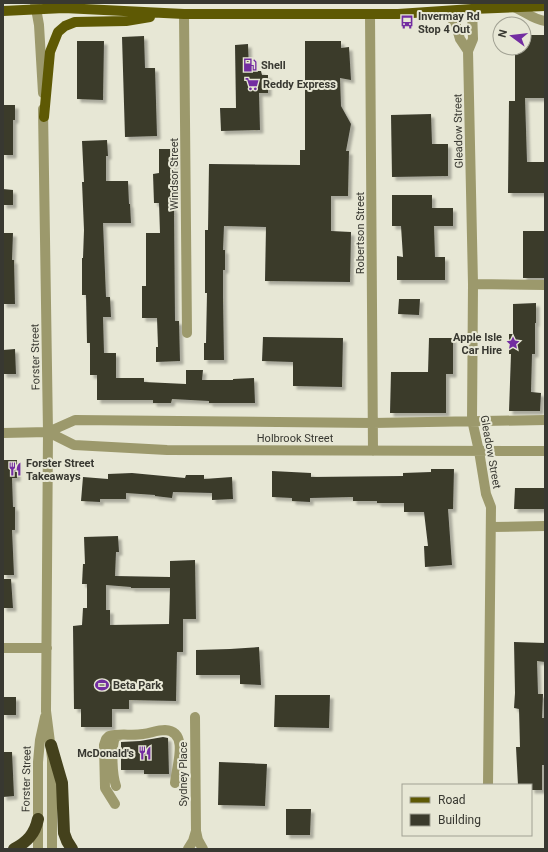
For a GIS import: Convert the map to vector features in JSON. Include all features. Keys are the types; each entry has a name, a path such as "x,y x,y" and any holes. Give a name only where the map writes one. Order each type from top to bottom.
{"highway":[{"path":"51,745 62,783 64,833 72,849"},
{"path":"14,849 26,842 33,834 38,819"}],"main road":[{"path":"3,11 36,6 170,14 413,14 472,6 545,6"},
{"path":"44,117 50,52 58,32 64,26 75,22 126,21 170,14"}],"street":[{"name":"Forster Street","path":"36,6 39,25 44,117 48,432 46,711 51,745 52,849"},
{"name":"Gleadow Street","path":"472,6 473,39 468,51 473,284 472,420 486,494 491,507 492,527 488,784"},
{"path":"514,6 536,19 545,21"},
{"name":"Gleadow Street","path":"444,11 456,22 460,39 468,51"},
{"name":"Windsor Street","path":"184,14 187,333"},
{"name":"Robertson Street","path":"370,14 373,451"},
{"path":"473,284 545,285"},
{"name":"Holbrook Street","path":"3,433 48,432 75,420 373,423 472,420 545,420"},
{"name":"Holbrook Street","path":"48,432 74,445 167,450 545,451"},
{"path":"492,527 545,526"},
{"path":"3,648 46,648"},
{"name":"Forster Street","path":"38,849 40,740 46,711"},
{"name":"Sydney Place","path":"195,717 196,831 198,840 203,849"},
{"path":"115,804 105,788 104,745 109,736 143,734 157,730 166,730 177,734 179,739 179,766 175,783"},
{"path":"116,786 113,776 113,743 115,737 120,735"},
{"name":"Sydney Place","path":"188,849 193,841 196,831"}],"building":[{"path":"532,35 545,35 545,98 525,98 527,162 545,162 545,193 508,193 509,101 515,101 515,56 532,56"},
{"path":"144,36 145,68 155,68 157,136 125,137 122,37"},
{"path":"77,41 104,41 103,100 77,99"},
{"path":"305,41 341,41 341,48 349,47 351,80 340,78 341,106 351,124 346,151 349,151 348,196 331,196 331,231 351,232 350,282 265,281 266,227 224,226 224,360 204,360 204,343 206,343 207,293 205,293 205,230 208,230 209,164 300,165 300,150 305,150"},
{"path":"248,44 249,71 261,71 262,75 268,75 268,93 259,93 260,130 221,131 220,108 236,108 235,45"},
{"path":"3,105 15,105 15,120 13,120 13,155 3,155"},
{"path":"431,114 432,144 448,144 448,176 392,177 391,115"},
{"path":"107,140 108,156 106,156 106,181 128,181 131,223 103,223 106,297 110,297 111,317 103,317 104,353 116,353 116,378 144,378 144,382 186,384 186,370 203,370 202,380 254,378 255,403 209,403 209,401 172,399 171,403 153,403 153,400 97,400 97,375 90,375 90,343 87,343 86,295 82,295 84,230 82,182 84,182 82,141"},
{"path":"159,149 174,149 175,165 172,165 175,321 179,321 180,361 156,362 156,347 158,347 157,318 142,318 142,286 146,286 146,233 160,233 159,203 154,203 153,174 159,173"},
{"path":"3,189 13,190 13,205 3,205"},
{"path":"392,195 432,195 432,208 453,208 453,226 434,226 435,257 445,257 445,280 397,280 397,256 403,257 401,226 392,226"},
{"path":"523,231 545,231 545,278 523,278"},
{"path":"3,233 13,233 12,260 14,260 15,304 3,304"},
{"path":"399,299 420,299 419,315 398,314"},
{"path":"536,303 535,354 532,354 531,392 541,393 540,411 509,411 511,354 509,354 509,334 513,334 513,304"},
{"path":"263,337 343,338 342,387 293,386 293,362 262,361"},
{"path":"429,338 453,338 453,374 446,374 446,413 390,413 391,372 428,372"},
{"path":"15,349 16,374 3,374 3,350"},
{"path":"3,460 17,460 17,478 12,478 13,507 15,507 15,530 12,530 14,575 3,575"},
{"path":"431,469 454,469 453,509 448,509 452,565 425,567 424,546 428,546 424,512 404,512 404,503 353,501 353,497 310,498 310,502 292,501 292,498 272,497 272,471 311,473 311,477 403,476 403,473 431,472"},
{"path":"132,473 185,478 186,475 204,475 204,479 232,477 233,499 212,500 212,493 173,492 172,498 126,493 126,499 100,499 100,502 81,501 83,477 108,479 108,474"},
{"path":"515,488 545,488 545,509 514,509"},
{"path":"118,536 119,552 116,552 115,576 170,577 170,561 195,560 196,619 183,619 183,652 177,652 176,701 129,700 129,709 112,709 112,727 81,727 81,709 74,709 73,626 82,625 83,608 87,608 87,584 82,584 83,564 85,564 84,537","holes":["106,585 170,588 169,624 110,625 110,610 106,610"]},
{"path":"3,579 11,579 13,608 3,608"},
{"path":"514,642 545,643 545,662 537,661 538,694 543,694 542,718 545,718 545,765 542,765 542,790 532,790 532,784 518,784 516,747 520,747 519,709 514,708"},
{"path":"259,647 261,685 240,684 240,675 196,675 196,650"},
{"path":"275,695 330,695 329,728 274,727"},
{"path":"3,697 16,697 16,715 3,715"},
{"name":"McDonald's","path":"163,737 168,738 169,774 144,774 144,770 121,770 121,742 140,741"},
{"path":"3,752 12,752 14,796 3,797"},
{"path":"219,762 267,764 265,806 218,805"},
{"path":"286,809 311,809 310,835 286,835"}],"place":[{"name":"Invermay Rd Stop 4 Out","path":"407,22"},
{"name":"Shell","path":"250,65"},
{"name":"Reddy Express","path":"252,84"},
{"name":"Apple Isle Car Hire","path":"513,343"},
{"name":"Forster Street Takeaways","path":"15,469"},
{"name":"Beta Park","path":"102,685"},
{"name":"McDonald's","path":"145,753"}]}
